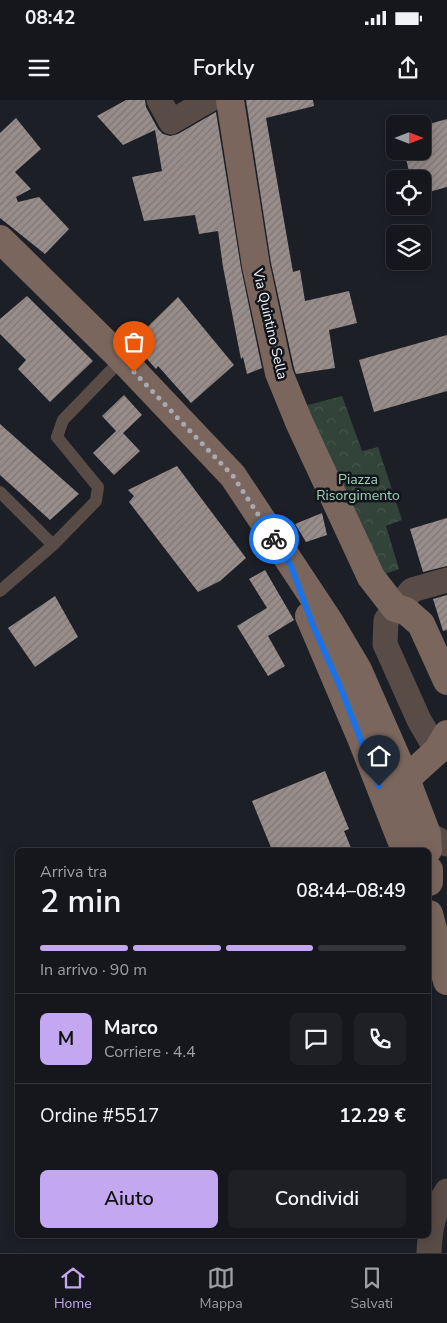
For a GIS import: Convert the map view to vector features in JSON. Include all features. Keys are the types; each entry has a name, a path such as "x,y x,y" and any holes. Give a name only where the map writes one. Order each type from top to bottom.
{"main road":[{"name":"Via Quintino Sella","path":"230,100 256,266 279,373 299,422 371,577 395,608 406,611 421,624 447,682"},
{"path":"0,239 122,359 233,476 329,621 358,670 434,843"},
{"path":"291,566 312,623 361,738 404,848"},
{"path":"406,779 442,742"},
{"path":"431,921 447,981"}],"street":[{"path":"159,100 171,122 209,100"},
{"path":"442,742 419,720 385,644 386,620 412,590 447,580"},
{"path":"431,1228 437,1207 447,1191"},
{"path":"429,1253 430,1238"}],"lane":[{"path":"0,591 53,545 96,501 98,487 57,437 63,420 122,359"},
{"path":"0,492 53,545"}],"green space":[{"name":"Piazza Risorgimento","path":"342,396 362,451 378,447 402,520 386,526 399,569 382,575 289,410"}],"building":[{"path":"126,100 145,100 146,107 158,129 163,134 170,136 178,134 216,112 241,268 262,368 247,374 243,357 241,359 218,231 199,234 195,215 144,221 132,177 162,171 155,130 123,145 97,116"},
{"path":"246,100 313,100 314,106 266,118 293,272 300,270 305,301 349,291 357,323 329,330 335,368 296,374 294,368 271,263"},
{"path":"16,118 41,149 15,172 31,189 16,197 18,202 39,197 69,229 45,254 0,218 0,133"},
{"path":"447,119 447,187 431,191 431,170 409,170 406,160 431,160 431,123"},
{"path":"27,296 93,361 50,402 18,369 26,360 0,334 0,319"},
{"path":"178,297 234,365 191,403 158,366 156,369 132,342"},
{"path":"447,335 447,391 374,412 359,360"},
{"path":"124,395 142,415 123,433 140,451 114,475 93,453 116,431 102,416"},
{"path":"0,424 79,494 50,520 0,475"},
{"path":"177,466 246,558 220,581 198,592 129,502 134,496 128,490"},
{"path":"322,513 327,535 306,542 295,524"},
{"path":"447,518 447,566 423,572 410,529"},
{"path":"265,570 294,620 268,636 285,666 268,676 237,626 267,608 249,579"},
{"path":"447,595 447,630 443,631 433,599"},
{"path":"55,596 78,637 35,667 8,628"},
{"path":"325,771 349,829 344,831 351,848 271,848 252,801"}],"way so far":[{"path":"134,372 233,476 274,539"}],"route":[{"path":"274,539 291,566 312,623 341,689 379,786"}]}
